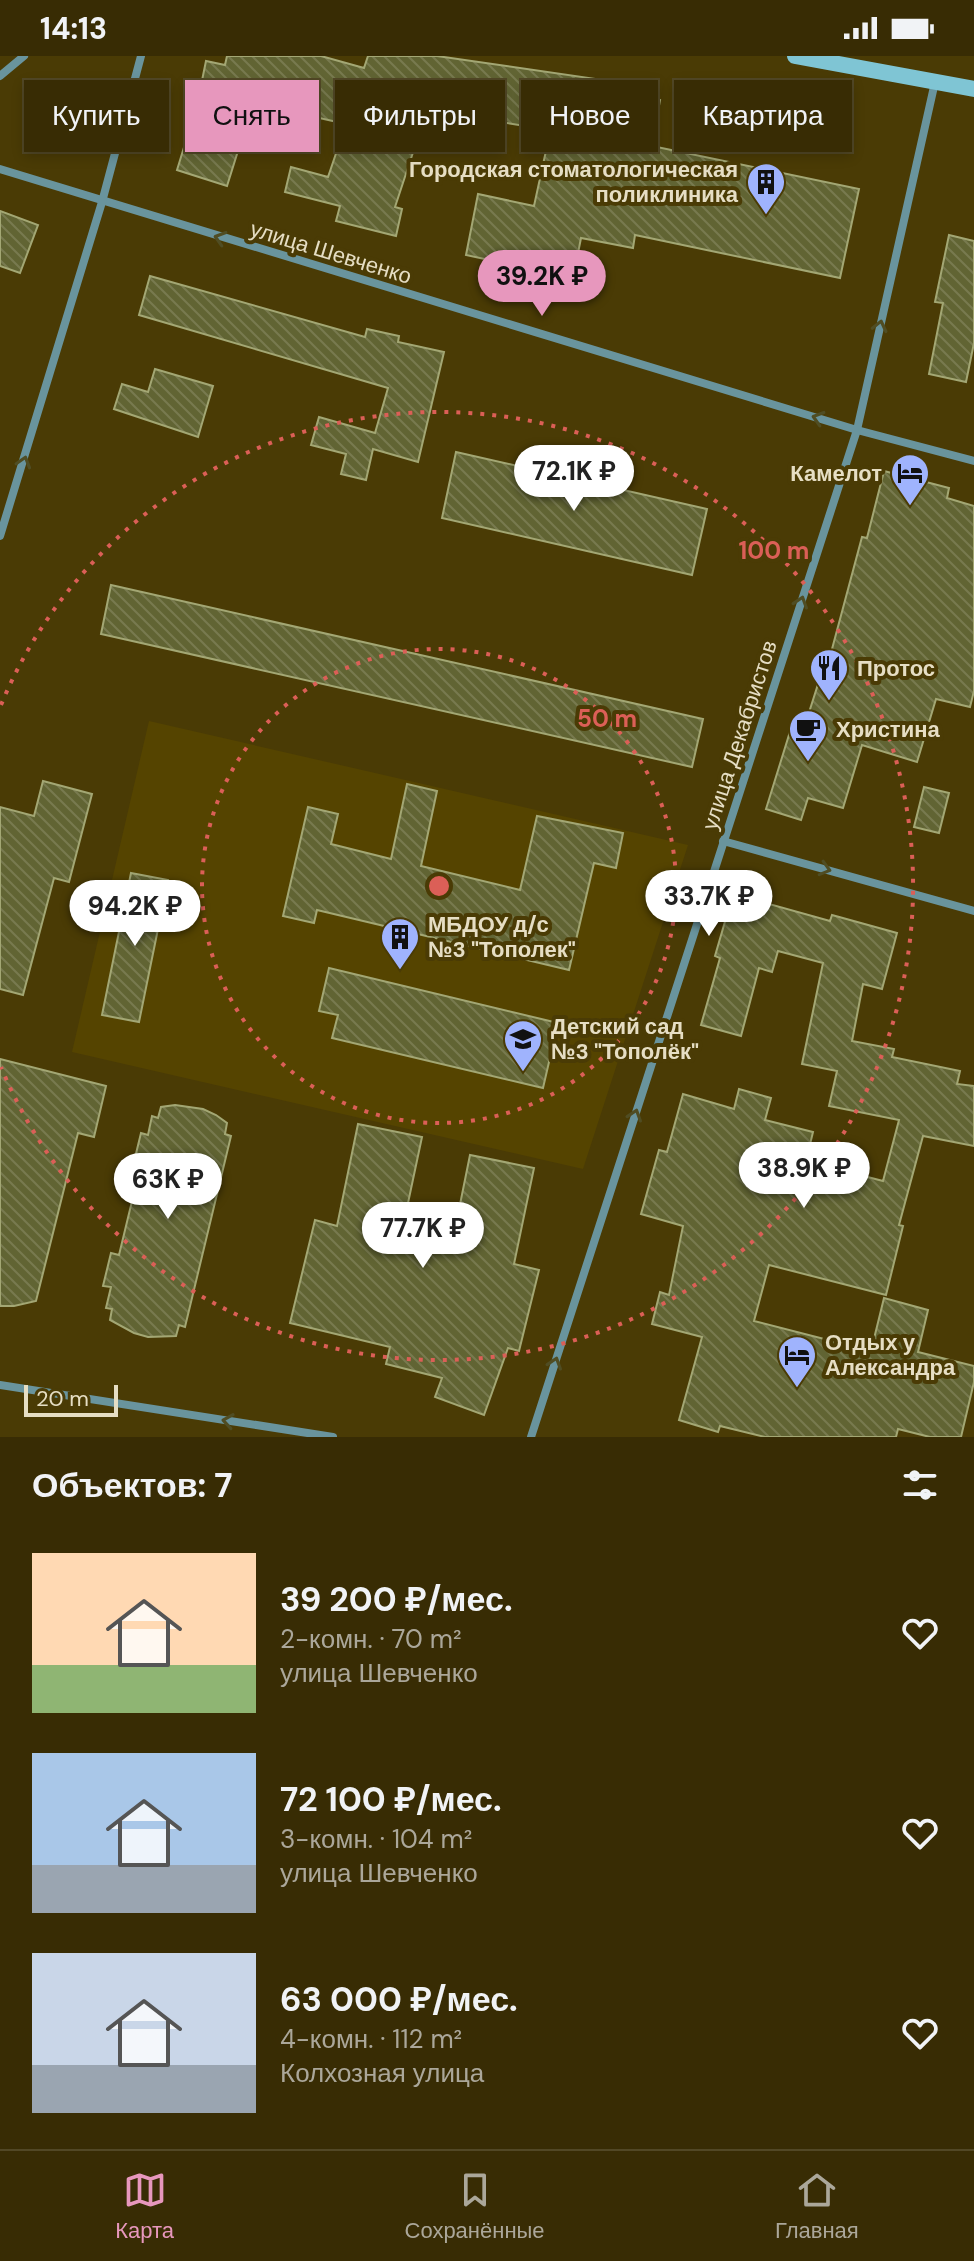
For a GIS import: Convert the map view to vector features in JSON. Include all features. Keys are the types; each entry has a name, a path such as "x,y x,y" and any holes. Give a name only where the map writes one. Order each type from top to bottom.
{"street":[{"path":"0,76 24,56"},
{"path":"0,536 102,202 141,56"},
{"path":"795,56 974,89"},
{"name":"улица Декабристов","path":"531,1437 857,430 935,81"},
{"name":"улица Шевченко","path":"0,169 857,430 974,461"},
{"path":"723,841 974,911"},
{"path":"0,1385 333,1437"}],"shaded area":[{"path":"149,721 688,845 583,1169 72,1052"}],"building":[{"path":"227,56 321,56 364,68 368,56 437,56 596,79 521,80 521,125 505,123 505,80 335,80 335,122 319,118 319,80 202,80 206,61 225,65"},
{"path":"185,144 185,152 238,152 227,186 177,170"},
{"path":"658,147 859,189 840,278 635,235 633,248 581,238 569,299 526,290 531,269 466,255 478,194 534,206 546,152 658,152"},
{"path":"336,152 413,152 395,207 402,209 396,236 336,221 340,206 285,192 291,167 328,177"},
{"path":"0,211 38,225 20,273 0,266"},
{"path":"949,235 974,241 974,343 966,382 929,374 943,303 935,302"},
{"path":"150,276 365,337 367,329 399,336 398,342 444,352 418,462 373,449 366,480 341,474 346,454 311,445 319,417 375,433 388,388 139,315"},
{"path":"155,369 213,386 198,437 114,409 122,384 148,392"},
{"path":"456,452 707,509 692,575 442,518"},
{"path":"884,471 949,488 947,498 974,506 974,691 970,707 936,699 917,762 862,745 843,808 808,798 801,820 766,809 793,722 805,725 820,678 824,679 862,537 867,538"},
{"path":"111,585 703,719 692,767 101,634"},
{"path":"43,781 92,794 69,882 54,878 23,995 0,989 0,807 34,816"},
{"path":"407,784 437,791 421,866 520,890 537,816 623,833 616,868 594,863 569,970 317,910 314,923 283,916 308,807 338,814 331,844 391,859"},
{"path":"924,787 949,793 939,833 914,827"},
{"path":"131,873 168,880 139,1022 102,1015"},
{"path":"733,894 830,921 832,915 897,933 882,989 863,984 852,1041 894,1049 892,1057 960,1071 957,1084 974,1086 974,1146 923,1136 899,1225 903,1226 886,1295 769,1265 754,1321 871,1351 884,1298 928,1310 918,1352 974,1366 974,1382 961,1437 930,1437 898,1429 896,1437 765,1437 720,1426 718,1432 679,1420 702,1337 652,1324 660,1292 669,1295 683,1226 641,1214 659,1150 667,1152 683,1094 734,1109 739,1089 771,1098 765,1120 813,1132 806,1161 883,1181 899,1120 829,1106 837,1071 802,1064 823,963 778,951 772,972 759,968 741,1036 701,1025 720,958 715,956"},
{"path":"329,968 558,1023 543,1088 332,1038 338,1015 319,1011"},
{"path":"0,1059 106,1086 94,1137 78,1133 36,1301 14,1306 0,1306"},
{"path":"175,1105 203,1109 216,1115 227,1123 225,1134 231,1136 185,1327 179,1325 176,1336 148,1337 110,1320 112,1309 106,1308 111,1287 103,1286 111,1253 119,1255 140,1168 133,1166 141,1133 148,1135 152,1116 158,1118 161,1107"},
{"path":"358,1124 422,1137 401,1236 451,1249 470,1155 534,1168 514,1264 539,1270 519,1351 508,1348 484,1415 435,1397 442,1378 386,1364 390,1347 290,1323 315,1220 337,1226"}],"place":[{"name":"Городская стоматологическая поликлиника","path":"766,216"},
{"name":"Камелот","path":"910,507"},
{"name":"Протос","path":"829,702"},
{"name":"Христина","path":"808,763"},
{"name":"МБДОУ д/с №3 \"Тополек\"","path":"400,971"},
{"name":"Детский сад №3 \"Тополёк\"","path":"523,1073"},
{"name":"Отдых у Александра","path":"797,1389"}]}
